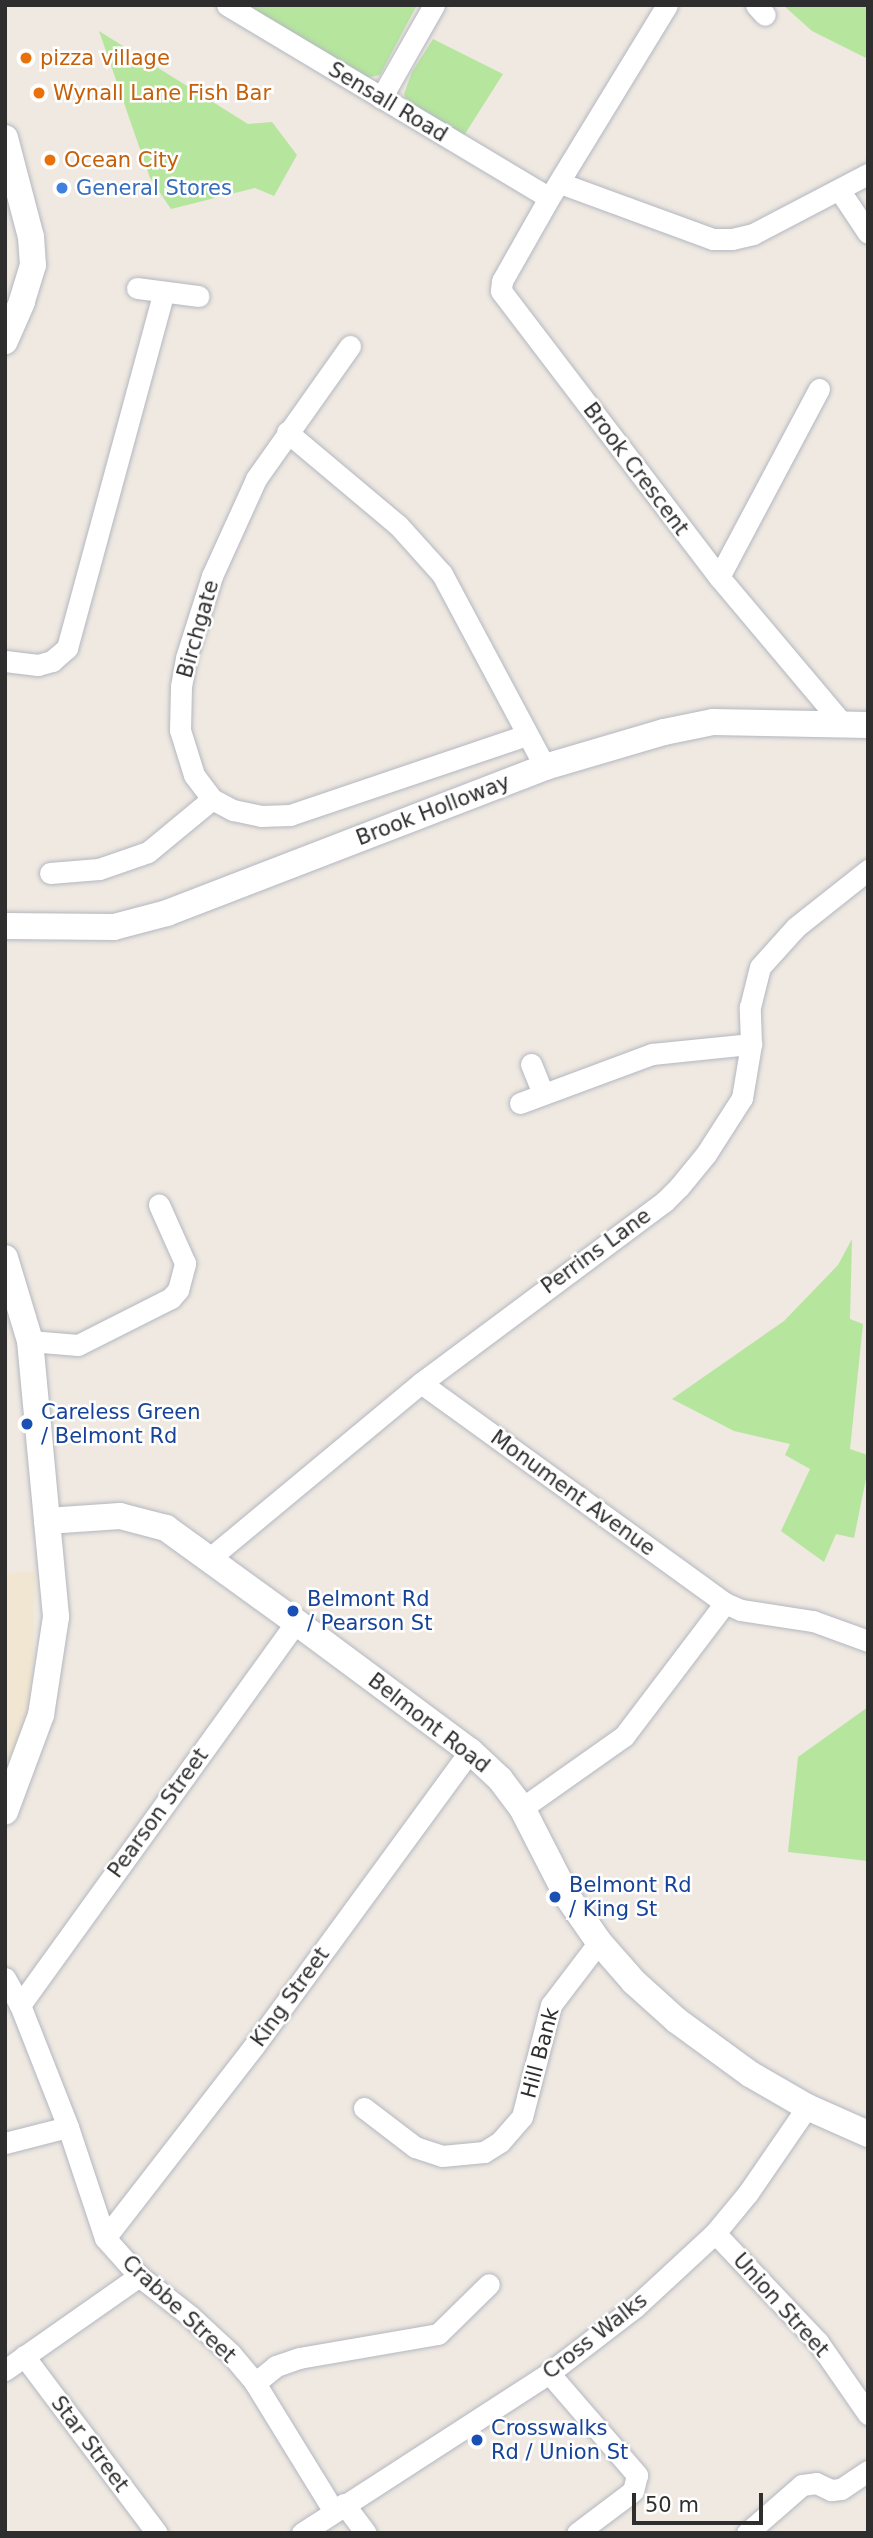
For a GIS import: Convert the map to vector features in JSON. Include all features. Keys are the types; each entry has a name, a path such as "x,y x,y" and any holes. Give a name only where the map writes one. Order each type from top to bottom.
{"street":[{"name":"Sensall Road","path":"227,5 381,97 555,190 713,239 753,234 840,191 868,174"},
{"path":"381,97 434,5"},
{"path":"555,190 667,5"},
{"path":"5,341 22,302 33,265 31,237 6,140"},
{"name":"Brook Crescent","path":"555,190 502,281 501,291 719,578 855,724"},
{"path":"840,191 868,233"},
{"path":"137,288 198,296"},
{"path":"5,661 38,665 52,661 67,648 164,292"},
{"name":"Birchgate","path":"212,799 194,775 180,730 186,658 212,576 257,479 287,432 350,346"},
{"path":"719,578 817,413 819,389"},
{"path":"287,432 398,526 442,574 545,767"},
{"name":"Brook Holloway","path":"5,926 114,927 167,913 545,767 664,732 713,722 855,724"},
{"path":"50,873 99,869 148,852 212,799 233,810 261,816 290,816 527,736"},
{"name":"Perrins Lane","path":"210,1558 421,1383 664,1202 679,1187 706,1154 743,1098 751,1044 750,1007 760,967 796,927 868,870"},
{"path":"520,1103 652,1054 751,1044"},
{"path":"531,1064 543,1094"},
{"path":"30,1341 78,1345 171,1298 178,1290 185,1263 159,1205"},
{"path":"5,1258 30,1341 56,1617 41,1715 5,1812"},
{"name":"Monument Avenue","path":"421,1383 725,1603 741,1610 813,1621 868,1641"},
{"name":"Belmont Road","path":"47,1521 132,1517 166,1528 470,1751 500,1779 522,1808 567,1896 599,1942 634,1982 676,2020 750,2074 807,2107 868,2134"},
{"path":"522,1808 624,1736 725,1603"},
{"name":"Pearson Street","path":"20,2005 296,1622"},
{"name":"King Street","path":"105,2238 254,2046 470,1751"},
{"name":"Hill Bank","path":"364,2108 415,2147 442,2156 484,2152 500,2142 522,2117 551,2005 599,1942"},
{"name":"Crabbe Street","path":"5,1978 20,2005 68,2127 105,2238 139,2276 190,2316 231,2354 256,2383 338,2507 366,2533"},
{"name":"Cross Walks","path":"302,2533 338,2507 445,2442 549,2372 635,2307 715,2233 748,2193 807,2107"},
{"path":"5,2143 68,2127"},
{"name":"Union Street","path":"715,2233 818,2342 868,2414"},
{"path":"5,2370 139,2276"},
{"path":"256,2383 276,2365 299,2358 438,2334 489,2284"},
{"name":"Star Street","path":"23,2356 157,2533"},
{"path":"549,2372 637,2475 632,2491 577,2533"},
{"path":"747,2533 802,2485 816,2483 831,2490 841,2489 868,2471"}],"shaded area":[{"path":"35,1571 32,1699 5,1775 5,1574"}],"green space":[{"path":"241,5 417,5 380,75 366,78"},
{"path":"783,5 868,5 868,59 812,31"},
{"path":"99,31 248,124 272,122 297,155 274,196 255,188 171,209 150,178"},
{"path":"433,39 503,74 463,137 408,104 404,94 412,72"},
{"path":"852,1239 850,1319 863,1324 850,1449 868,1455 868,1469 854,1538 836,1534 824,1562 781,1531 810,1469 785,1455 790,1444 734,1431 672,1399 784,1321 838,1265"},
{"path":"868,1707 868,1861 788,1852 798,1757"}],"place":[{"name":"pizza village","path":"26,58"},
{"name":"Wynall Lane Fish Bar","path":"39,93"},
{"name":"Ocean City","path":"50,160"},
{"name":"General Stores","path":"62,188"},
{"name":"Careless Green / Belmont Rd","path":"27,1424"},
{"name":"Belmont Rd / Pearson St","path":"293,1611"},
{"name":"Belmont Rd / King St","path":"555,1897"},
{"name":"Crosswalks Rd / Union St","path":"477,2440"}]}
